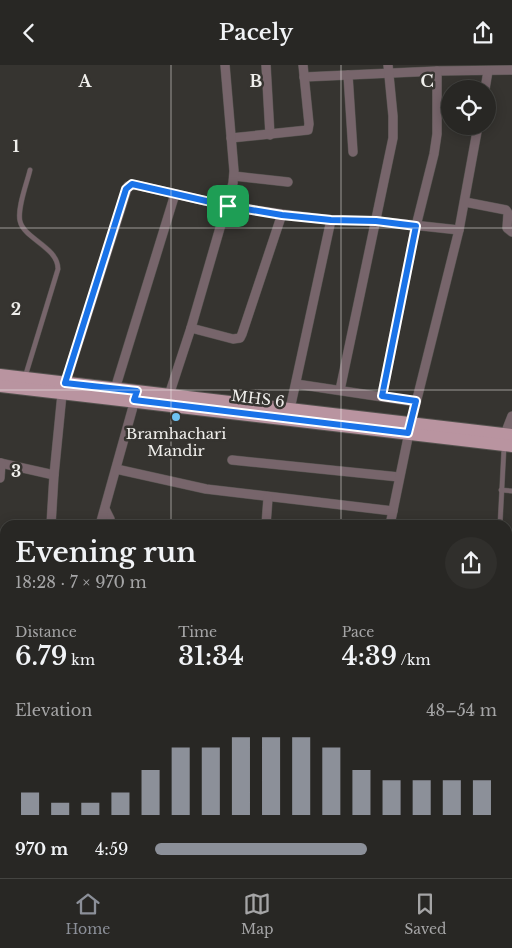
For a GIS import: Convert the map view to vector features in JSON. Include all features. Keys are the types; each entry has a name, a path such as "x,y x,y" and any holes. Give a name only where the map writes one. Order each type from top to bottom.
{"main road":[{"path":"0,375 24,378 64,388 115,389 136,396 169,395 290,409 409,428 508,440"},
{"name":"MHS 6","path":"0,386 64,388 409,428"}],"street":[{"path":"169,395 228,206 234,176 226,65"},
{"path":"266,65 270,135"},
{"path":"231,138 306,131 309,128 303,65"},
{"path":"304,77 348,75 388,69 437,71 471,68 488,71 512,70"},
{"path":"340,390 393,138 393,116 388,69"},
{"path":"382,396 416,226 434,154 437,134 437,71"},
{"path":"486,80 488,71"},
{"path":"348,75 353,152"},
{"path":"391,520 409,428 459,231 476,135"},
{"path":"234,176 288,182"},
{"path":"51,520 54,475 64,388 128,186 136,185 228,206 282,215 331,220 376,221 459,231"},
{"path":"115,389 176,194"},
{"path":"465,202 506,210 508,213 507,228 512,232"},
{"path":"191,328 233,339 240,338 282,215"},
{"path":"290,409 331,220"},
{"path":"296,384 416,401"},
{"path":"102,520 136,396"},
{"path":"508,440 512,416"},
{"path":"232,460 400,477"},
{"path":"0,478 1,463 54,475"},
{"path":"116,469 206,489 268,498 393,511"},
{"path":"266,520 268,498"},
{"path":"105,509 110,520"}],"lane":[{"path":"24,378 58,269 56,258 26,230 20,221 20,208 30,170"},
{"path":"500,520 501,490 508,440"},
{"path":"501,490 512,491"}],"place":[{"name":"Bramhachari Mandir","path":"176,417"}],"route":[{"path":"132,184 228,206 282,215 331,220 376,221 416,226 382,396 416,401 408,433 134,400 137,391 65,383 128,186 132,184"}]}
